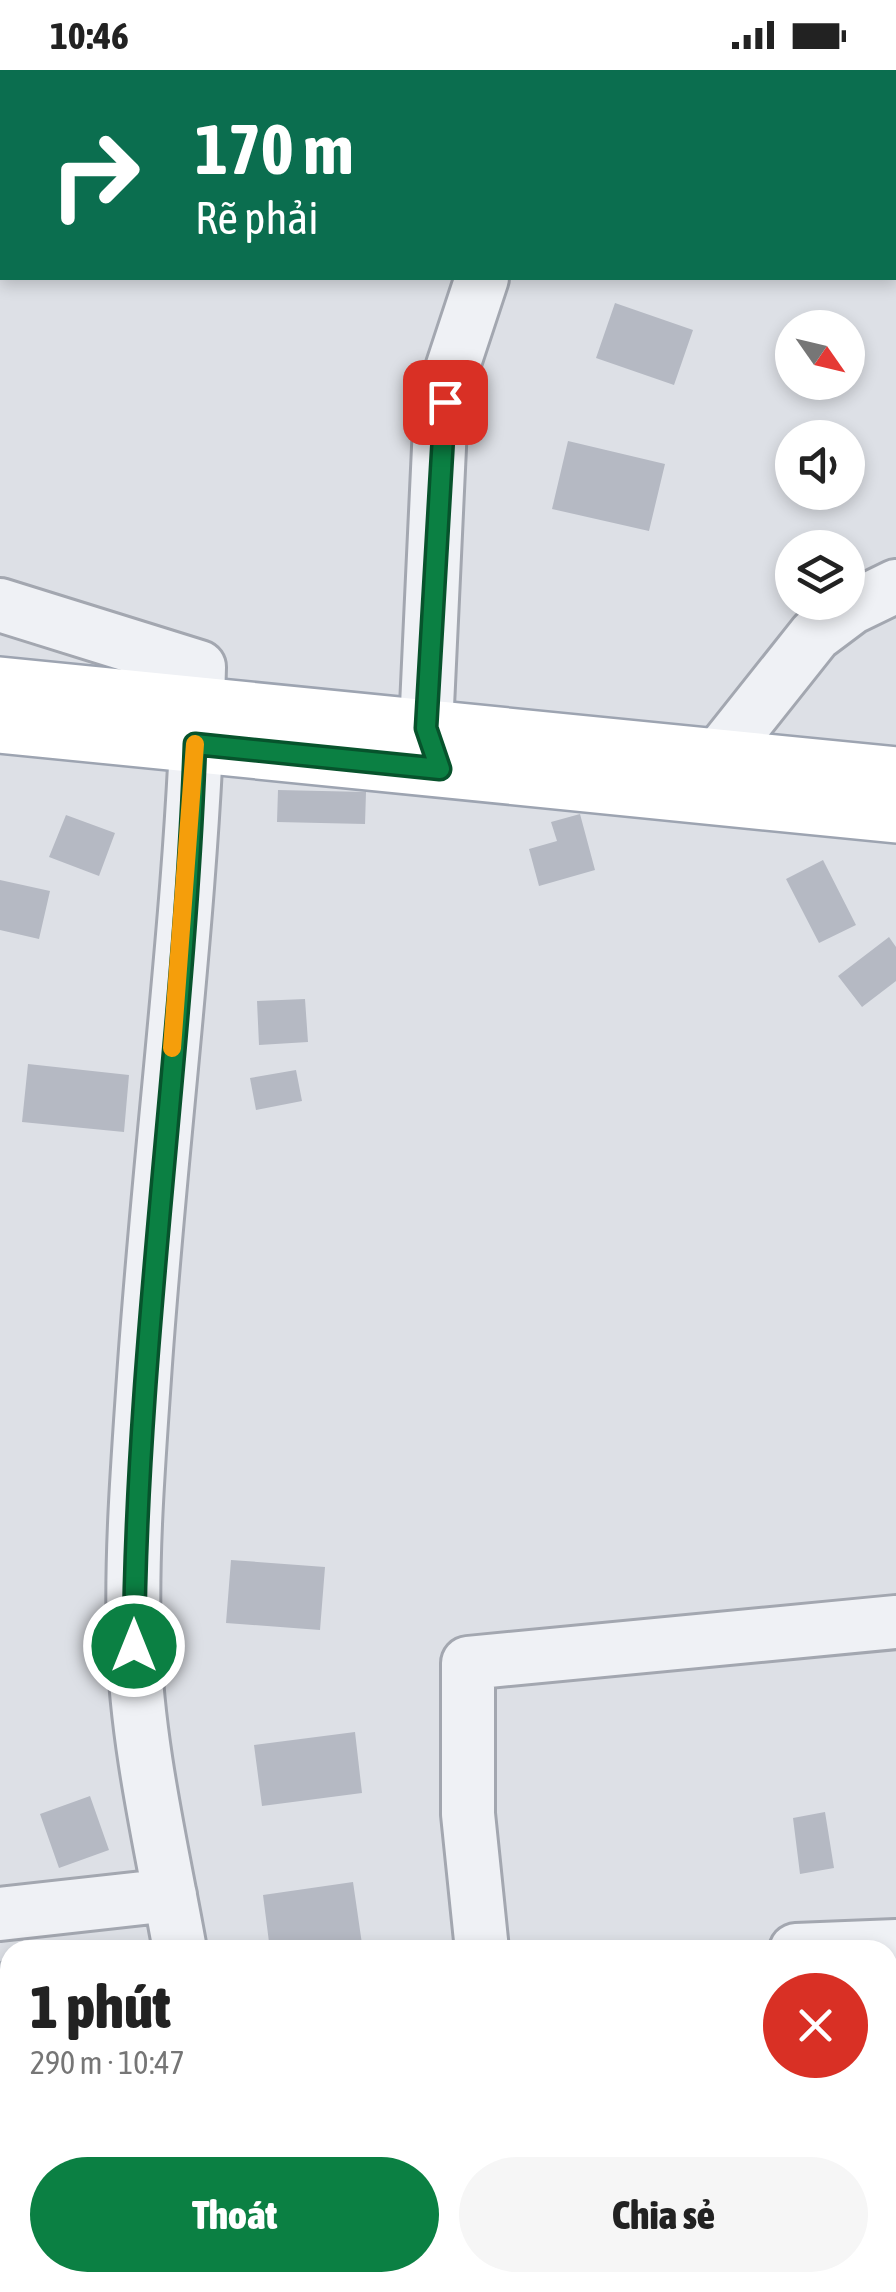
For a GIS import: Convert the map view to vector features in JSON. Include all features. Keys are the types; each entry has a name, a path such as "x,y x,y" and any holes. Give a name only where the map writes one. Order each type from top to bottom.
{"main road":[{"path":"0,686 196,725 716,777 896,815"},
{"path":"0,725 196,725"},
{"path":"716,777 896,775"}],"street":[{"path":"433,749 440,426 449,378 481,280"},
{"path":"716,777 816,635 851,608 896,586"},
{"path":"0,605 198,667 191,845 150,1288 134,1520 134,1646 150,1786 178,1940"},
{"path":"481,1940 468,1814 468,1663 896,1622"},
{"path":"0,1914 170,1894"}],"building":[{"path":"615,303 693,330 674,385 596,358"},
{"path":"568,441 665,464 649,531 552,509"},
{"path":"278,790 366,792 365,824 277,822"},
{"path":"580,814 595,870 539,886 529,849 557,841 551,822"},
{"path":"66,815 115,833 99,876 49,857"},
{"path":"823,860 856,925 819,943 786,879"},
{"path":"0,880 50,891 39,939 0,930"},
{"path":"889,937 896,947 896,981 862,1007 838,976"},
{"path":"305,999 308,1042 259,1045 257,1001"},
{"path":"28,1064 129,1075 124,1132 22,1122"},
{"path":"296,1070 302,1101 256,1110 250,1078"},
{"path":"231,1560 325,1567 320,1630 226,1623"},
{"path":"355,1732 362,1793 262,1806 254,1745"},
{"path":"90,1796 109,1850 59,1868 40,1814"},
{"path":"825,1812 834,1868 800,1874 793,1818"},
{"path":"353,1882 361,1940 269,1940 263,1895"}],"slow traffic":[{"path":"172,1048 191,845 195,744"}],"route":[{"path":"134,1646 134,1520 147,1327 191,845 195,744 440,769 426,728 440,426 445,402"}]}
